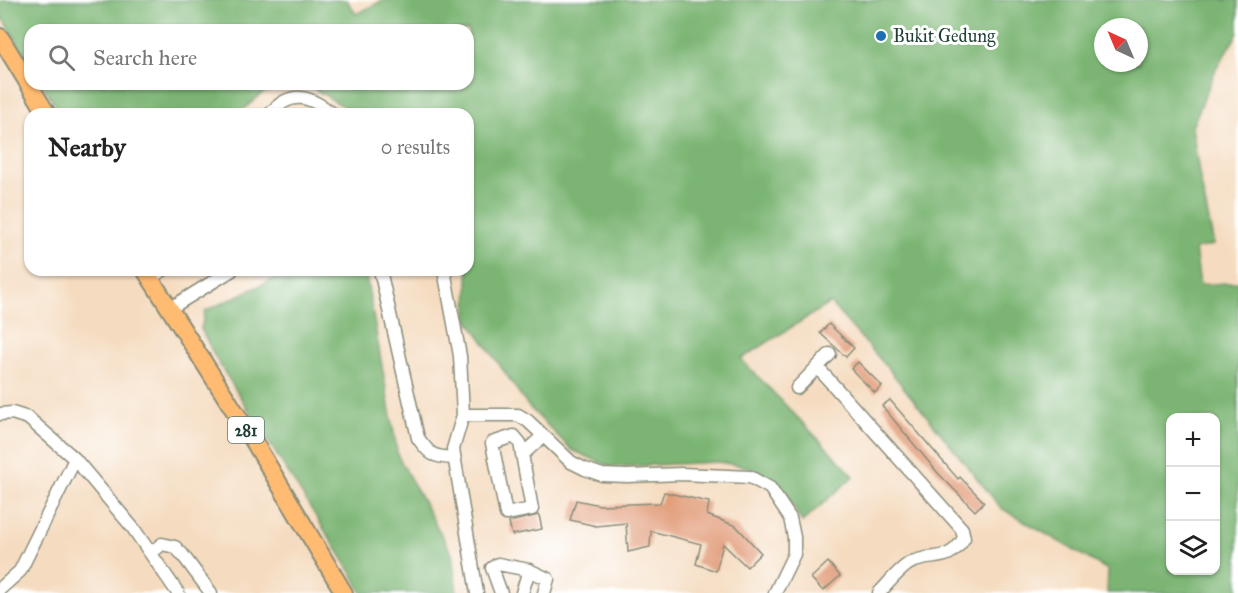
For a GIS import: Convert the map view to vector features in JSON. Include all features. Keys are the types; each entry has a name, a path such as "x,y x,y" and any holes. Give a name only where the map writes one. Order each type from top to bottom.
{"main road":[{"path":"0,37 24,76"},
{"path":"32,90 43,108"},
{"name":"281","path":"154,276 168,309 253,440 344,593"}],"street":[{"path":"276,108 284,100 301,96 318,102 326,108"},
{"path":"168,309 222,276"},
{"path":"381,276 418,438 438,458 454,458"},
{"path":"446,276 460,356 463,415 453,448 476,588 496,580"},
{"path":"797,388 830,354"},
{"path":"818,368 962,529 964,538 959,546 948,555 907,564 879,593"},
{"path":"0,414 12,413 28,418 75,459 133,528 178,593"},
{"path":"463,415 518,415 528,421 571,462 602,474 627,477 682,474 750,477 770,488 790,518 794,537 794,554 775,593"},
{"path":"514,436 520,443 522,455 532,509 506,514 492,443 514,436"},
{"path":"522,455 543,436"},
{"path":"0,589 20,571 75,459"},
{"path":"151,553 162,544 174,547 189,562 211,593"},
{"path":"501,593 492,568 498,564 529,570 548,579 544,593"},
{"path":"522,593 529,570"}],"green space":[{"path":"4,0 347,0 356,14 384,0 1238,0 1238,33 1216,69 1192,127 1214,245 1195,249 1200,285 1238,282 1238,593 1107,593 1108,570 1001,508 887,367 830,303 741,359 854,476 802,522 790,501 771,481 749,467 718,462 611,467 572,450 528,406 467,318 468,276 474,276 474,108 346,108 316,90 474,90 474,24 24,24 24,53 0,14 0,3"},
{"path":"46,90 273,90 264,92 245,108 57,108"},
{"path":"281,276 366,276 398,456 452,554 457,593 362,593 353,575 216,359 201,329 205,311"}],"building":[{"path":"829,324 854,348 846,357 820,333"},
{"path":"858,362 882,386 875,393 851,369"},
{"path":"890,400 958,479 960,477 984,502 975,511 938,473 882,406"},
{"path":"664,492 709,502 707,515 736,526 761,553 747,567 723,544 716,571 696,564 701,544 651,531 650,547 628,552 626,523 596,526 570,520 576,500 600,505 660,503"},
{"path":"539,515 542,529 512,535 509,522"},
{"path":"828,562 840,576 823,591 811,578"}],"place":[{"name":"Bukit Gedung","path":"881,36"}]}
